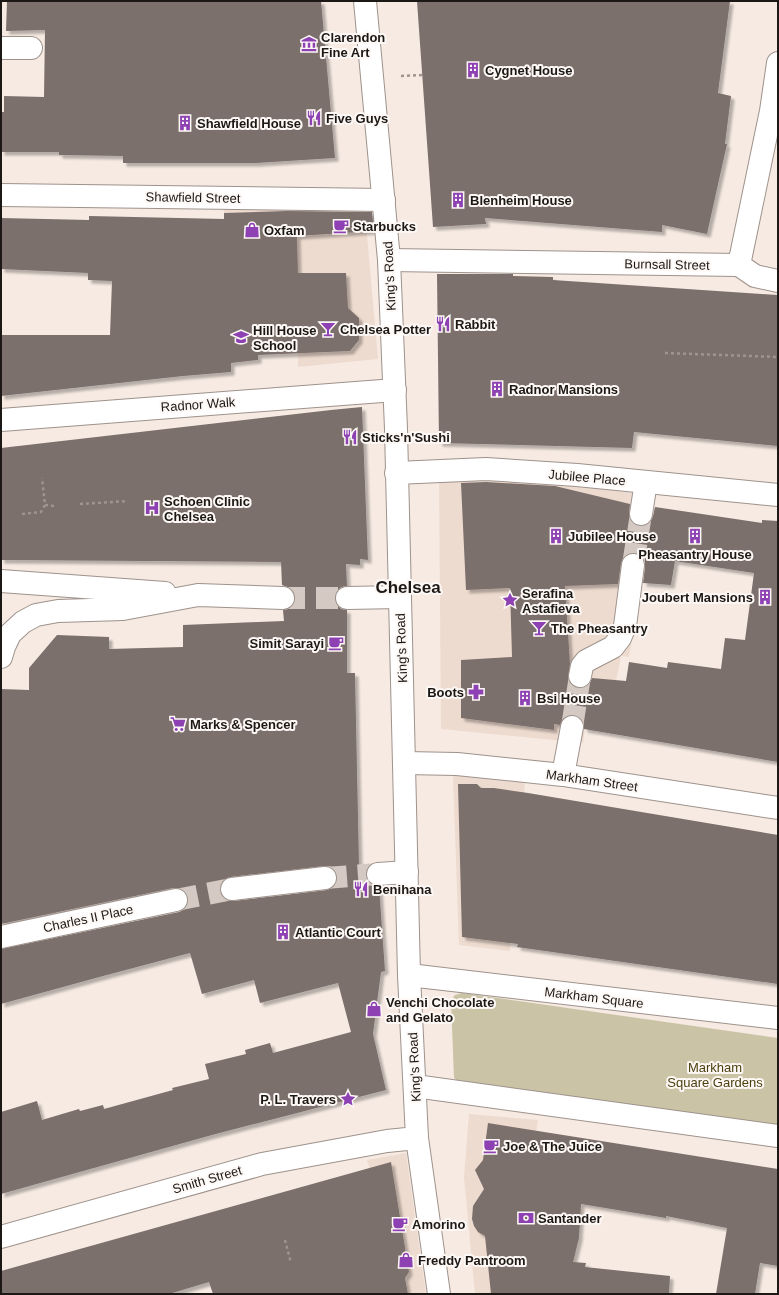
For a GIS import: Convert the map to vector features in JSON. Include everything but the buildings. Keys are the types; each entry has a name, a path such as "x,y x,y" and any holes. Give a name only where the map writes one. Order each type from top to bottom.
{"street":[{"name":"King's Road","path":"365,1 389,260 395,390 409,975 417,1138 439,1294"},
{"path":"1,48 31,48"},
{"path":"778,63 774,111 739,265 755,276 778,281"},
{"name":"Shawfield Street","path":"1,195 384,200"},
{"name":"Burnsall Street","path":"389,260 739,265"},
{"name":"Radnor Walk","path":"1,420 395,390"},
{"name":"Jubilee Place","path":"396,473 486,469 577,475 778,495"},
{"path":"641,514 646,482"},
{"path":"580,676 582,666 586,662 612,647 620,638 625,626 633,565"},
{"path":"1,581 198,595 283,598"},
{"path":"1,657 10,634 23,622 36,616 58,612 123,609 198,595"},
{"path":"347,598 400,597"},
{"path":"563,774 572,727"},
{"name":"Markham Street","path":"405,763 456,764 563,774 778,808"},
{"path":"378,874 407,872"},
{"path":"232,889 325,878"},
{"name":"Charles II Place","path":"1,936 176,900"},
{"name":"Markham Square","path":"409,975 778,1018"},
{"path":"415,1086 778,1136"},
{"name":"Smith Street","path":"1,1237 262,1164 387,1141 417,1138"}],"path":[{"path":"401,76 423,75"},
{"path":"665,353 778,357"},
{"path":"22,514 41,512 45,505 42,478"},
{"path":"80,504 128,501"},
{"path":"45,505 54,506"},
{"path":"285,1240 292,1263"}],"shaded area":[{"path":"364,201 378,359 298,367 298,353 259,353 258,360 231,363 231,372 183,376 224,219 224,204"},
{"path":"547,479 655,497 629,657 621,656 616,681 592,678 583,743 441,729 439,480"},
{"path":"496,775 525,781 510,951 459,945 453,776"},
{"path":"469,1114 538,1120 526,1197 582,1210 570,1294 475,1294 464,1177"},
{"path":"406,1153 426,1294 347,1294 383,1210 367,1160"}],"green space":[{"name":"Markham Square Gardens","path":"462,993 778,1038 778,1128 459,1082 454,1078 451,1000 455,995"}],"tunnel":[{"path":"633,565 641,514"},
{"path":"283,598 347,598"},
{"path":"572,727 580,676"},
{"path":"325,878 378,874"},
{"path":"176,900 232,889"}],"place":[{"name":"Clarendon Fine Art","path":"309,44"},
{"name":"Cygnet House","path":"473,70"},
{"name":"Five Guys","path":"314,118"},
{"name":"Shawfield House","path":"185,123"},
{"name":"Blenheim House","path":"458,200"},
{"name":"Starbucks","path":"341,226"},
{"name":"Oxfam","path":"252,230"},
{"name":"Rabbit","path":"443,324"},
{"name":"Chelsea Potter","path":"328,329"},
{"name":"Hill House School","path":"241,337"},
{"name":"Radnor Mansions","path":"497,389"},
{"name":"Sticks'n'Sushi","path":"350,437"},
{"name":"Schoen Clinic Chelsea","path":"152,508"},
{"name":"Jubilee House","path":"556,536"},
{"name":"Pheasantry House","path":"695,536"},
{"name":"Joubert Mansions","path":"765,597"},
{"name":"Serafina Astafieva","path":"510,600"},
{"name":"The Pheasantry","path":"539,628"},
{"name":"Simit Sarayi","path":"336,643"},
{"name":"Boots","path":"476,692"},
{"name":"Bsi House","path":"525,698"},
{"name":"Marks & Spencer","path":"178,724"},
{"name":"Benihana","path":"361,889"},
{"name":"Atlantic Court","path":"283,932"},
{"name":"Venchi Chocolate and Gelato","path":"374,1009"},
{"name":"P. L. Travers","path":"348,1099"},
{"name":"Joe & The Juice","path":"491,1146"},
{"name":"Santander","path":"526,1218"},
{"name":"Amorino","path":"400,1224"},
{"name":"Freddy Pantroom","path":"406,1260"}],"district":[{"name":"Chelsea","path":"408,587"}]}
